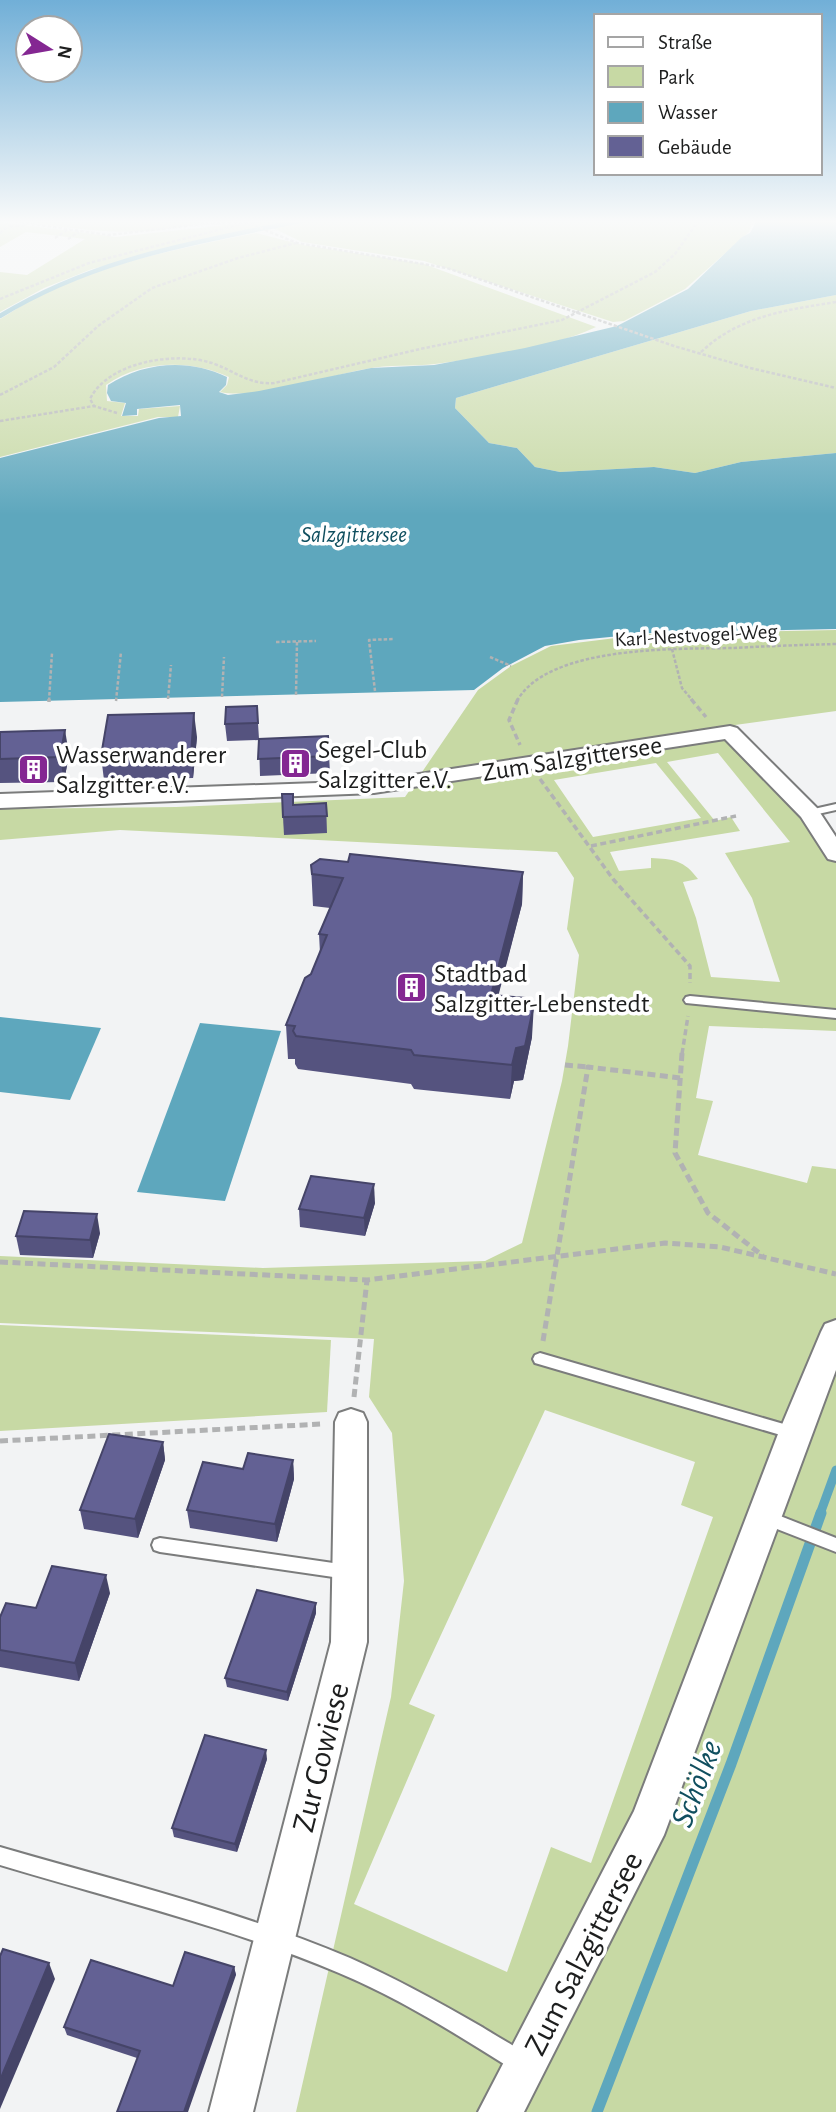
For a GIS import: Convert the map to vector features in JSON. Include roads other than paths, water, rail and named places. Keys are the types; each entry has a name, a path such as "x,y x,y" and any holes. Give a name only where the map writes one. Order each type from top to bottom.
{"street":[{"name":"Zum Salzgittersee","path":"0,801 374,787 730,732 809,813"},
{"path":"809,813 836,855"},
{"name":"Zum Salzgittersee","path":"500,2112 650,1821 780,1523 794,1434 836,1332"},
{"name":"Zur Gowiese","path":"231,2112 349,1642 351,1422"}],"lane":[{"path":"809,813 836,807"},
{"path":"691,1000 836,1014"},
{"path":"540,1359 794,1434"},
{"path":"780,1523 836,1545"},
{"path":"160,1545 351,1573"},
{"path":"0,1856 275,1939 346,1967 461,2024 525,2066"}],"water":[{"name":"Salzgittersee","path":"631,319 725,319 456,398 455,408 489,443 517,448 535,467 560,472 654,467 695,473 741,462 836,453 836,629 651,633 579,640 545,646 503,668 474,690 0,702 0,458 159,418 181,416 180,405 137,409 137,415 122,416 126,403 111,401 107,393 108,385 136,371 182,365 227,377 226,385 219,392 228,395 371,368 434,365 525,348 617,326"},
{"path":"0,1017 101,1028 70,1100 0,1092"},
{"path":"200,1023 281,1031 225,1201 137,1192"}],"waterway":[{"name":"Schölke","path":"820,1514 836,1470"},
{"name":"Schölke","path":"597,2112 731,1764 821,1513"}],"place":[{"name":"Segel-Club Salzgitter e.V.","path":"295,764"},
{"name":"Wasserwanderer Salzgitter e.V.","path":"33,769"},
{"name":"Stadtbad Salzgitter-Lebenstedt","path":"411,988"}]}
